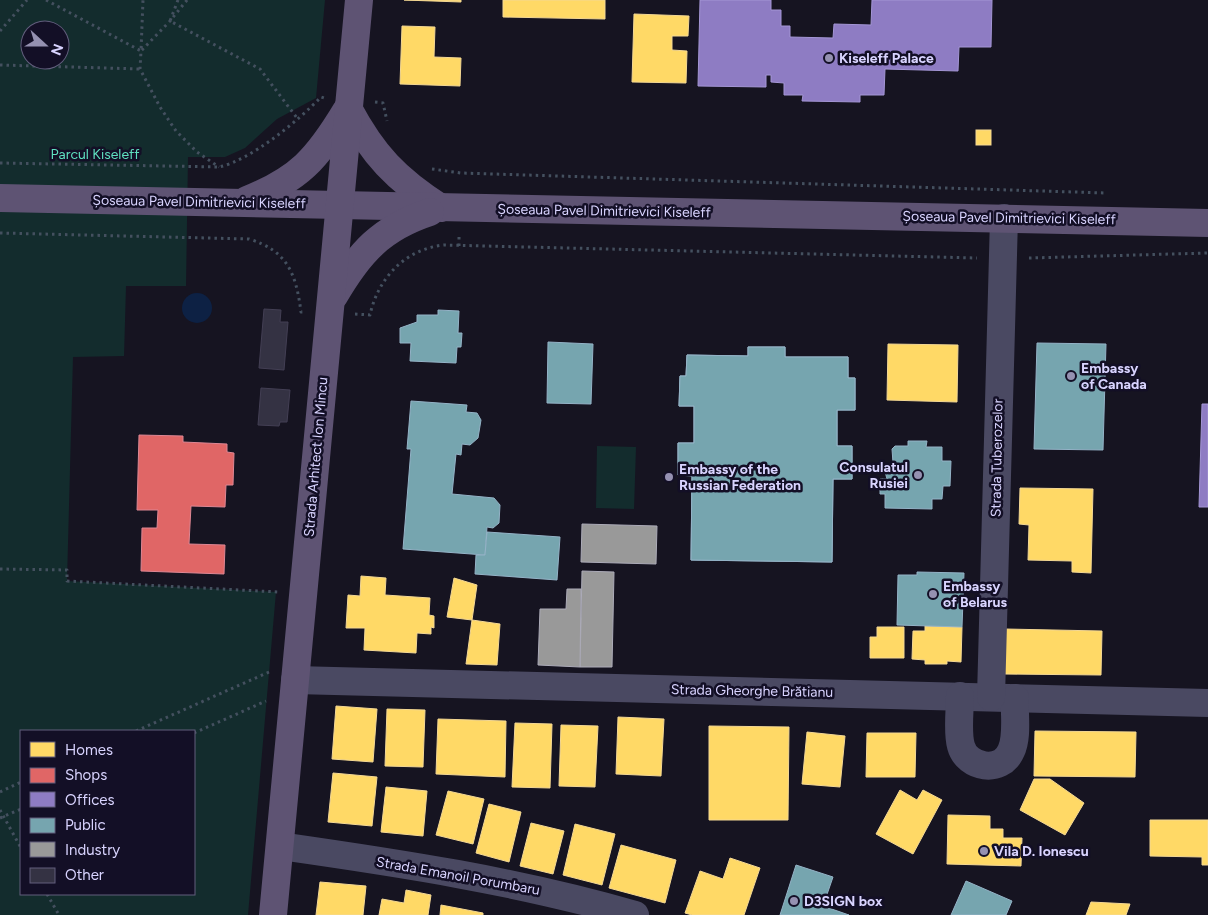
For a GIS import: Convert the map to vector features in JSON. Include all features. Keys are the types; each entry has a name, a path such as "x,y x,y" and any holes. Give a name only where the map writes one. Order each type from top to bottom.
{"main road":[{"name":"Strada Arhitect Ion Mincu","path":"273,915 359,0"},
{"path":"240,203 270,191 302,171 318,154 348,108 366,140 383,162 399,178 442,208"},
{"name":"Șoseaua Pavel Dimitrievici Kiseleff","path":"0,198 1208,223"},
{"path":"330,307 360,255 376,240 407,220 442,208"}],"street":[{"name":"Strada Tuberozelor","path":"1003,697 1002,259 1004,218"},
{"name":"Strada Gheorghe Brătianu","path":"295,680 1208,703"},
{"path":"960,696 960,744 965,756 977,764 990,766 1004,761 1011,752 1014,740 1003,697"},
{"name":"Strada Emanoil Porumbaru","path":"280,846 512,883 580,899 634,915"}],"path":[{"path":"0,31 27,0"},
{"path":"46,0 141,51"},
{"path":"0,162 220,168 197,152 176,131 160,107 140,69 143,0"},
{"path":"170,22 178,0"},
{"path":"141,51 170,22 187,0"},
{"path":"170,22 260,69 297,118"},
{"path":"0,65 140,69"},
{"path":"461,172 1110,193"},
{"path":"0,233 248,239 272,250 288,265 294,276 301,312 330,307 370,315 373,301 380,286 399,264 422,250 444,245 1002,259 1208,253"},
{"path":"0,569 67,570 67,581 303,593"},
{"path":"138,730 269,672"},
{"path":"195,733 266,701"},
{"path":"0,792 20,782"},
{"path":"2,817 20,809"},
{"path":"0,810 2,817 20,846"},
{"path":"48,895 59,915"}],"green space":[{"name":"Parcul Kiseleff","path":"0,0 325,0 316,98 277,119 245,148 225,157 188,157 186,286 126,286 124,356 73,357 67,581 276,592 248,915 0,915"},
{"path":"597,446 636,447 634,509 596,508"}],"water":[{"path":"197,293 208,297 212,308 208,319 197,323 186,319 182,308 186,297"}],"building: Homes":[{"path":"404,0 461,0 461,2"},
{"path":"503,0 605,0 605,19 503,17"},
{"path":"634,14 689,16 688,36 672,36 672,50 687,51 686,83 632,82"},
{"path":"402,26 435,27 434,57 461,58 460,86 400,84"},
{"path":"976,130 991,130 991,145 976,145"},
{"path":"888,344 958,345 957,402 887,400"},
{"path":"1020,488 1093,489 1091,573 1072,572 1072,561 1028,560 1029,525 1019,524"},
{"path":"361,576 386,578 385,595 430,598 429,615 434,616 434,628 431,627 431,634 417,633 416,653 364,650 365,628 346,628 348,595 360,596"},
{"path":"454,578 477,585 472,620 447,617"},
{"path":"472,620 500,624 497,665 466,664"},
{"path":"925,626 962,627 961,662 947,661 947,664 925,664 925,660 912,659 913,631 925,631"},
{"path":"877,627 904,627 904,658 870,658 870,637 877,637"},
{"path":"1005,629 1102,631 1101,675 1004,674"},
{"path":"336,706 377,709 373,762 332,759"},
{"path":"387,709 425,710 423,767 385,766"},
{"path":"618,717 664,719 661,776 616,774"},
{"path":"438,719 506,721 505,777 436,774"},
{"path":"515,723 552,724 550,788 512,787"},
{"path":"561,725 598,726 595,787 559,786"},
{"path":"709,726 789,727 788,820 709,820"},
{"path":"1035,731 1136,732 1135,777 1034,776"},
{"path":"807,732 845,736 840,787 802,784"},
{"path":"867,733 916,733 915,777 866,777"},
{"path":"333,773 377,777 372,826 328,822"},
{"path":"1034,779 1050,779 1084,803 1065,835 1020,810"},
{"path":"386,787 427,791 423,836 381,832"},
{"path":"900,790 917,800 923,790 942,800 913,854 876,834"},
{"path":"448,791 484,799 473,844 436,835"},
{"path":"489,804 521,812 509,862 476,853"},
{"name":"Vila D. Ionescu","path":"948,815 990,816 990,829 1003,829 1003,838 1022,838 1021,866 947,864"},
{"path":"1150,820 1208,820 1208,865 1202,865 1202,857 1150,856"},
{"path":"531,823 564,831 553,874 520,866"},
{"path":"575,824 615,834 602,885 563,875"},
{"path":"621,845 676,860 665,903 609,888"},
{"path":"730,858 760,868 744,915 692,915 685,913 700,871 723,879"},
{"path":"320,882 366,886 363,915 316,915"},
{"path":"406,890 431,895 428,915 379,915 382,899 404,903"},
{"path":"1091,902 1130,904 1126,915 1086,915"},
{"path":"441,905 483,913 483,915 440,915"}],"building: Shops":[{"path":"139,435 183,436 183,442 227,444 227,452 234,453 233,485 226,485 225,507 191,506 189,544 225,545 224,574 141,571 142,528 157,528 158,510 137,510"}],"building: Offices":[{"name":"Kiseleff Palace","path":"700,0 771,0 771,10 781,10 781,26 790,26 790,37 833,38 834,24 871,25 872,0 992,0 991,47 959,47 958,71 885,69 884,95 860,95 860,102 802,101 803,95 784,95 784,83 771,82 771,75 766,75 766,87 698,86"},
{"path":"1202,404 1208,404 1208,507 1199,507"}],"building: Public":[{"path":"438,310 459,311 458,333 462,333 461,347 457,347 456,363 410,361 411,343 400,343 400,328 417,322 417,315 438,315"},
{"path":"548,342 593,344 591,404 547,403"},
{"path":"1037,343 1106,344 1103,450 1034,449"},
{"path":"748,347 785,347 785,357 848,357 848,378 855,378 855,410 837,410 837,446 852,446 852,479 833,479 832,562 691,560 692,476 678,475 678,443 694,443 694,406 679,406 680,376 686,376 687,355 748,356","holes":["714,406 748,408 747,445 713,444","783,408 817,409 816,448 781,447"]},
{"path":"748,347 785,347 785,357 848,357 848,378 855,378 855,410 837,410 837,446 852,446 852,479 833,479 832,562 691,560 692,476 678,475 678,443 694,443 694,406 679,406 680,376 686,376 687,355 748,356"},
{"path":"411,401 467,405 466,412 477,413 481,420 478,438 470,445 462,444 461,455 456,454 452,494 494,498 500,505 499,523 493,528 487,527 485,555 403,549 411,449 407,449"},
{"name":"Consulatul Rusiei","path":"908,441 927,441 926,447 942,447 942,461 951,461 950,486 943,486 942,499 932,499 932,509 885,508 885,494 880,494 880,479 887,479 884,468 886,464 893,463 892,449 895,446 908,446"},
{"path":"487,532 560,537 557,580 475,574 476,555 485,555"},
{"path":"917,572 964,573 962,627 897,625 898,575 917,575"},
{"path":"796,865 833,877 823,906 849,915 780,915"},
{"path":"966,881 1012,901 1006,915 951,915"}],"building: Industry":[{"path":"582,524 657,526 656,564 581,562"},
{"path":"582,571 614,572 612,667 580,667"},
{"path":"567,589 581,589 580,667 538,665 540,609 566,609"}],"building: Other":[{"path":"264,309 281,310 280,322 288,322 284,370 259,368"},
{"path":"261,388 290,390 287,422 280,422 279,426 258,425"}],"place":[{"name":"Kiseleff Palace","path":"829,58"},
{"name":"Embassy of Canada","path":"1071,376"},
{"name":"Consulatul Rusiei","path":"918,475"},
{"name":"Embassy of the Russian Federation","path":"669,477"},
{"name":"Embassy of Belarus","path":"933,594"},
{"name":"Vila D. Ionescu","path":"984,851"},
{"name":"D3SIGN box","path":"794,901"}]}
